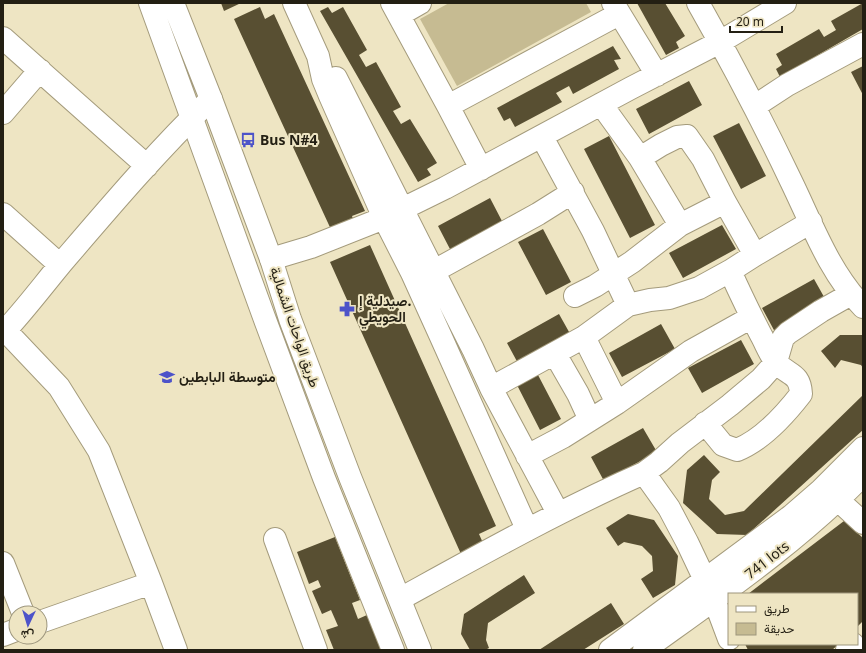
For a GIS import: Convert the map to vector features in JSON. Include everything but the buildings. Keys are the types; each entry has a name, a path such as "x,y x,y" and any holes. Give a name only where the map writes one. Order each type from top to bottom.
{"street":[{"name":"طريق الواحات الشمالية","path":"150,3 324,478 393,650"},
{"name":"طريق الواحات الشمالية","path":"173,3 271,259 290,319 331,429 420,650"},
{"path":"294,3 318,56 332,72 344,92 393,214 421,294 527,529"},
{"path":"420,3 395,9 481,170"},
{"path":"400,599 527,529 644,473 705,423 730,406 756,383 776,362 783,338 788,333 821,310 857,301 829,260 754,106 698,3"},
{"path":"271,259 311,247 393,214 481,170 601,104 720,42 785,3"},
{"path":"448,106 616,9 657,75"},
{"path":"3,38 147,166"},
{"path":"754,106 787,85 863,44"},
{"path":"3,113 40,70"},
{"path":"176,650 99,451 59,387 4,331 60,264 147,166 191,118 211,99"},
{"path":"601,104 640,158 680,225"},
{"path":"640,158 677,137 687,136 703,159 755,255"},
{"path":"542,137 593,231 628,305"},
{"path":"434,271 538,214 573,192"},
{"path":"575,296 613,275 680,225 725,202"},
{"path":"3,214 60,264"},
{"path":"393,214 434,271 473,349 490,388 558,513"},
{"path":"490,388 584,337 628,305 650,300 669,298 699,288 811,222"},
{"path":"705,423 723,445 737,450 747,446 773,425 800,394 800,384 793,375 776,362 730,271"},
{"path":"527,456 563,438 692,351 752,317"},
{"path":"584,337 617,403"},
{"path":"555,354 578,394 590,420"},
{"path":"610,650 791,516 821,490 863,448"},
{"path":"644,473 669,508 714,599 728,635"},
{"name":"741 lots","path":"644,650 764,562 838,500 863,475"},
{"path":"838,500 863,523"},
{"path":"275,539 316,650"},
{"path":"3,563 20,605"},
{"path":"48,619 151,583"}],"green space":[{"path":"449,3 586,3 591,12 457,86 420,19"}],"place":[{"name":"Bus N#4","path":"248,140"},
{"name":"صيدلية إ. الحويطي","path":"347,309"},
{"name":"متوسطة البابطين","path":"167,377"}]}
